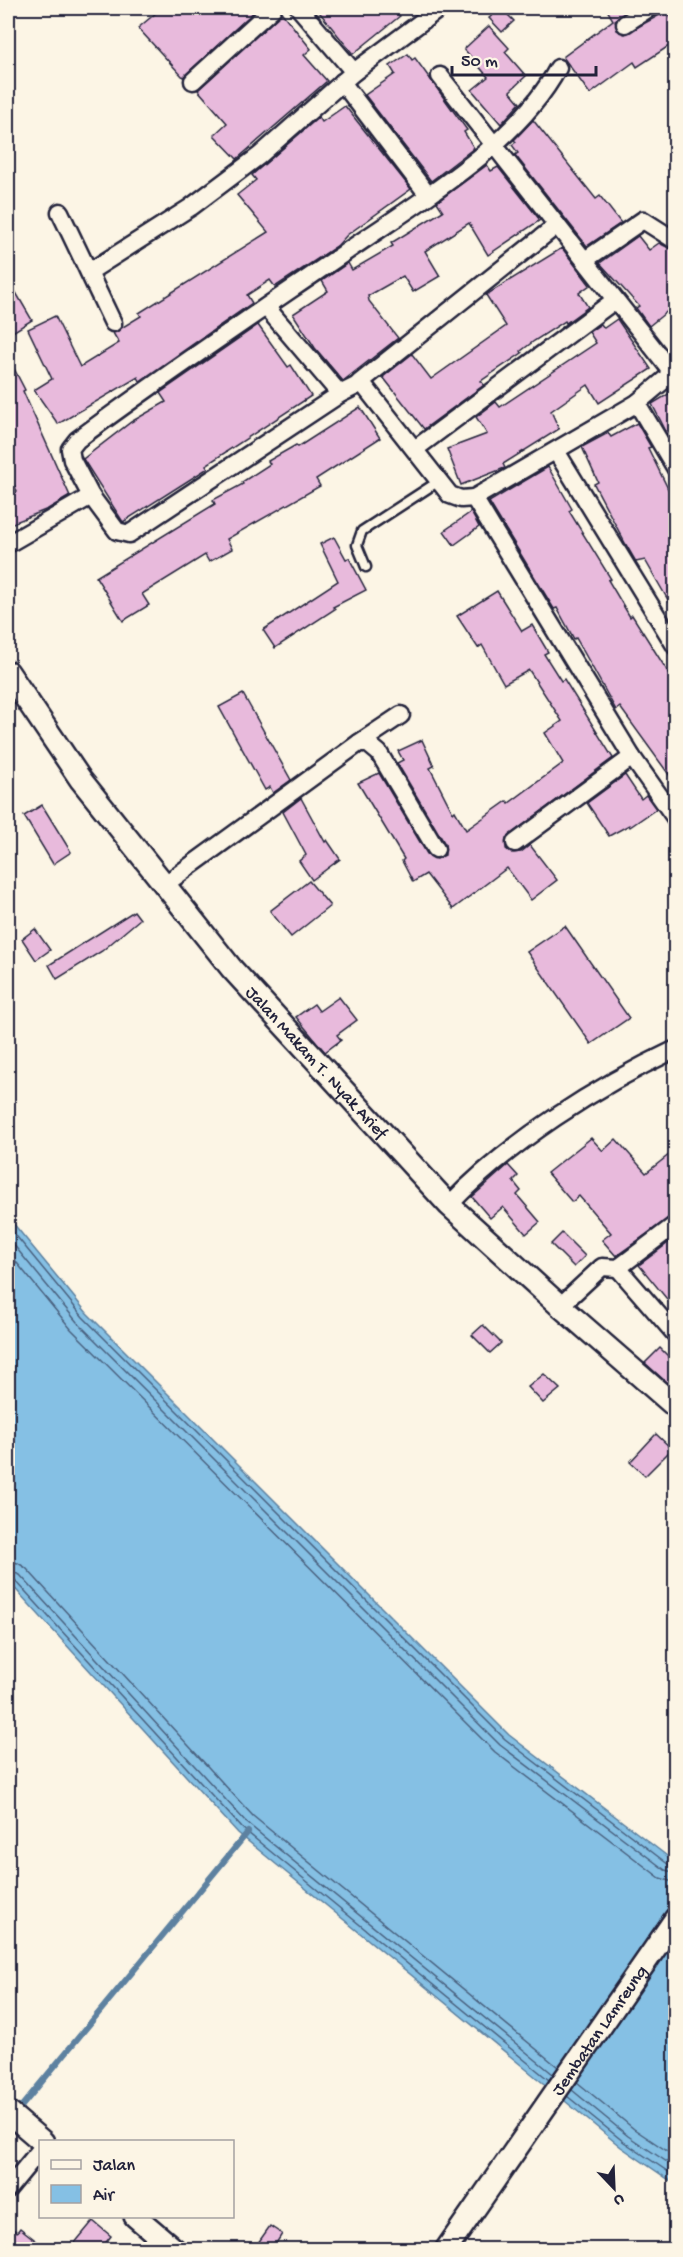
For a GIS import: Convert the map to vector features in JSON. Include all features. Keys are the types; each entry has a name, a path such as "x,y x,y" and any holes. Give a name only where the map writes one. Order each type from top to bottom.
{"street":[{"path":"193,81 273,8"},
{"path":"299,8 428,195"},
{"path":"89,272 190,207 242,169 348,77 440,8"},
{"path":"625,24 649,8"},
{"path":"557,225 359,383 129,534 117,531 91,496 72,460 70,449 77,440 428,195 493,145 528,112 558,68"},
{"path":"359,383 369,388 450,495 456,498 474,498 637,403 668,377 669,368 440,76"},
{"path":"60,212 113,323"},
{"path":"585,260 643,220 675,241"},
{"path":"415,449 615,300"},
{"path":"266,307 340,394"},
{"path":"637,403 675,469"},
{"path":"556,452 675,647"},
{"path":"8,544 91,496"},
{"path":"474,498 632,757 675,819"},
{"name":"Jalan Makam T. Nyak Arief","path":"8,672 81,780 232,969 449,1205 675,1407"},
{"path":"165,885 358,743 401,716"},
{"path":"358,743 367,743 379,753 436,849"},
{"path":"514,843 632,757"},
{"path":"449,1205 475,1178 540,1129 633,1069 675,1049"},
{"path":"560,1306 602,1267 618,1268 675,1224"},
{"path":"618,1268 675,1335"},
{"name":"Jembatan Lamreung","path":"446,2250 675,1918"},
{"path":"8,2112 39,2142 8,2189"},
{"path":"136,2218 175,2250"}],"lane":[{"path":"366,567 357,544 362,531 439,481"}],"water":[{"path":"8,1217 87,1313 509,1735 675,1862 675,2184 621,2147 238,1833 8,1581"}],"building":[{"path":"162,8 258,8 183,77 138,28"},
{"path":"316,8 393,8 400,16 353,54"},
{"path":"501,8 514,21 502,32 489,18"},
{"path":"606,8 631,8 615,20 617,30 625,34 667,11 675,26 675,42 637,67 634,62 590,94 563,57 613,20"},
{"path":"282,13 311,49 304,55 327,81 237,159 214,135 227,123 198,90"},
{"path":"489,26 509,48 505,52 526,76 510,91 520,103 501,124 472,90 488,77 464,49"},
{"path":"408,54 412,60 415,58 467,130 464,132 474,148 431,181 365,95 395,74 390,66"},
{"path":"345,106 411,189 347,235 337,246 275,287 270,280 247,295 252,303 140,381 138,377 58,424 34,390 52,379 28,329 55,316 80,367 119,343 113,333 141,316 139,313 268,232 237,195 256,180 252,175 319,117 322,122"},
{"path":"533,120 596,199 600,196 621,223 587,246 515,155 518,153 512,145 516,142 514,140"},
{"path":"487,165 491,171 498,167 540,220 488,255 469,223 425,251 440,276 413,292 403,276 368,296 369,301 398,338 343,381 315,348 293,314 328,291 322,281 348,263 352,270 393,246 391,243 443,211 437,202"},
{"path":"638,236 649,250 659,243 675,251 675,305 649,326 636,308 639,306 600,263"},
{"path":"562,248 590,285 579,293 588,307 566,323 565,321 534,341 521,351 522,353 481,381 484,385 424,429 383,377 412,354 431,379 506,326 486,295"},
{"path":"8,279 32,320 8,335"},
{"path":"617,319 651,369 599,403 588,385 551,411 559,429 503,464 505,468 461,485 447,449 487,434 476,417 496,402 500,407 596,343 589,332 601,324 604,328"},
{"path":"258,325 288,367 291,365 311,396 206,465 208,468 123,522 83,459 131,422 166,402 160,393"},
{"path":"8,357 25,390 23,391 70,496 48,509 8,525 8,497 17,492 8,470"},
{"path":"675,390 675,433 669,437 652,404"},
{"path":"360,407 380,438 316,479 320,486 227,539 232,549 209,562 205,555 142,594 149,605 123,621 96,577 215,504 213,500 243,484 242,482 270,464 268,461 296,445 298,447"},
{"path":"637,423 651,447 648,448 675,503 675,612 645,560 636,562 625,543 594,484 598,482 582,447 608,433 611,437"},
{"path":"548,467 572,509 569,511 611,579 608,580 675,683 675,783 620,707 616,710 576,638 574,639 557,608 554,609 489,502"},
{"path":"471,512 479,527 454,545 444,531"},
{"path":"334,537 346,559 349,558 366,590 333,607 335,609 275,648 263,630 338,581 320,544"},
{"path":"497,591 522,631 532,625 548,652 544,654 561,681 564,679 613,758 506,838 506,849 511,853 521,852 530,845 557,880 531,900 507,868 453,909 426,874 413,882 402,861 404,859 358,783 379,773 427,854 437,859 445,855 445,844 397,763 403,760 398,751 422,740 434,766 430,768 453,813 455,811 466,830 507,801 509,803 563,763 545,733 562,721 529,670 504,684 482,645 478,648 457,616"},
{"path":"243,694 291,780 273,793 270,787 265,790 219,707"},
{"path":"625,775 641,799 646,795 656,809 630,827 629,825 609,836 587,803"},
{"path":"301,798 325,842 327,840 340,859 312,880 299,861 306,855 283,812"},
{"path":"42,805 71,852 53,864 24,816"},
{"path":"309,881 330,906 291,937 270,911"},
{"path":"134,911 140,919 102,951 57,979 49,965"},
{"path":"565,926 629,1018 591,1044 527,952"},
{"path":"35,929 50,950 36,960 22,939"},
{"path":"339,997 357,1020 337,1035 341,1040 325,1052 296,1017 314,1004 319,1011"},
{"path":"591,1138 603,1151 616,1139 646,1173 675,1150 675,1214 616,1256 602,1240 611,1233 579,1196 572,1202 547,1173"},
{"path":"508,1165 518,1176 513,1181 521,1191 517,1195 540,1222 526,1234 503,1207 490,1218 472,1197"},
{"path":"562,1233 585,1256 574,1267 551,1244"},
{"path":"675,1238 675,1309 639,1265"},
{"path":"483,1325 501,1343 490,1353 472,1335"},
{"path":"660,1348 675,1363 675,1390 645,1363"},
{"path":"544,1374 560,1389 543,1403 528,1387"},
{"path":"656,1434 672,1449 645,1476 630,1462"},
{"path":"93,2221 111,2236 100,2250 69,2250"},
{"path":"8,2225 17,2232 20,2228 48,2250 8,2250"},
{"path":"270,2226 282,2234 272,2250 253,2250"}],"waterway":[{"path":"16,2113 248,1832"}]}
